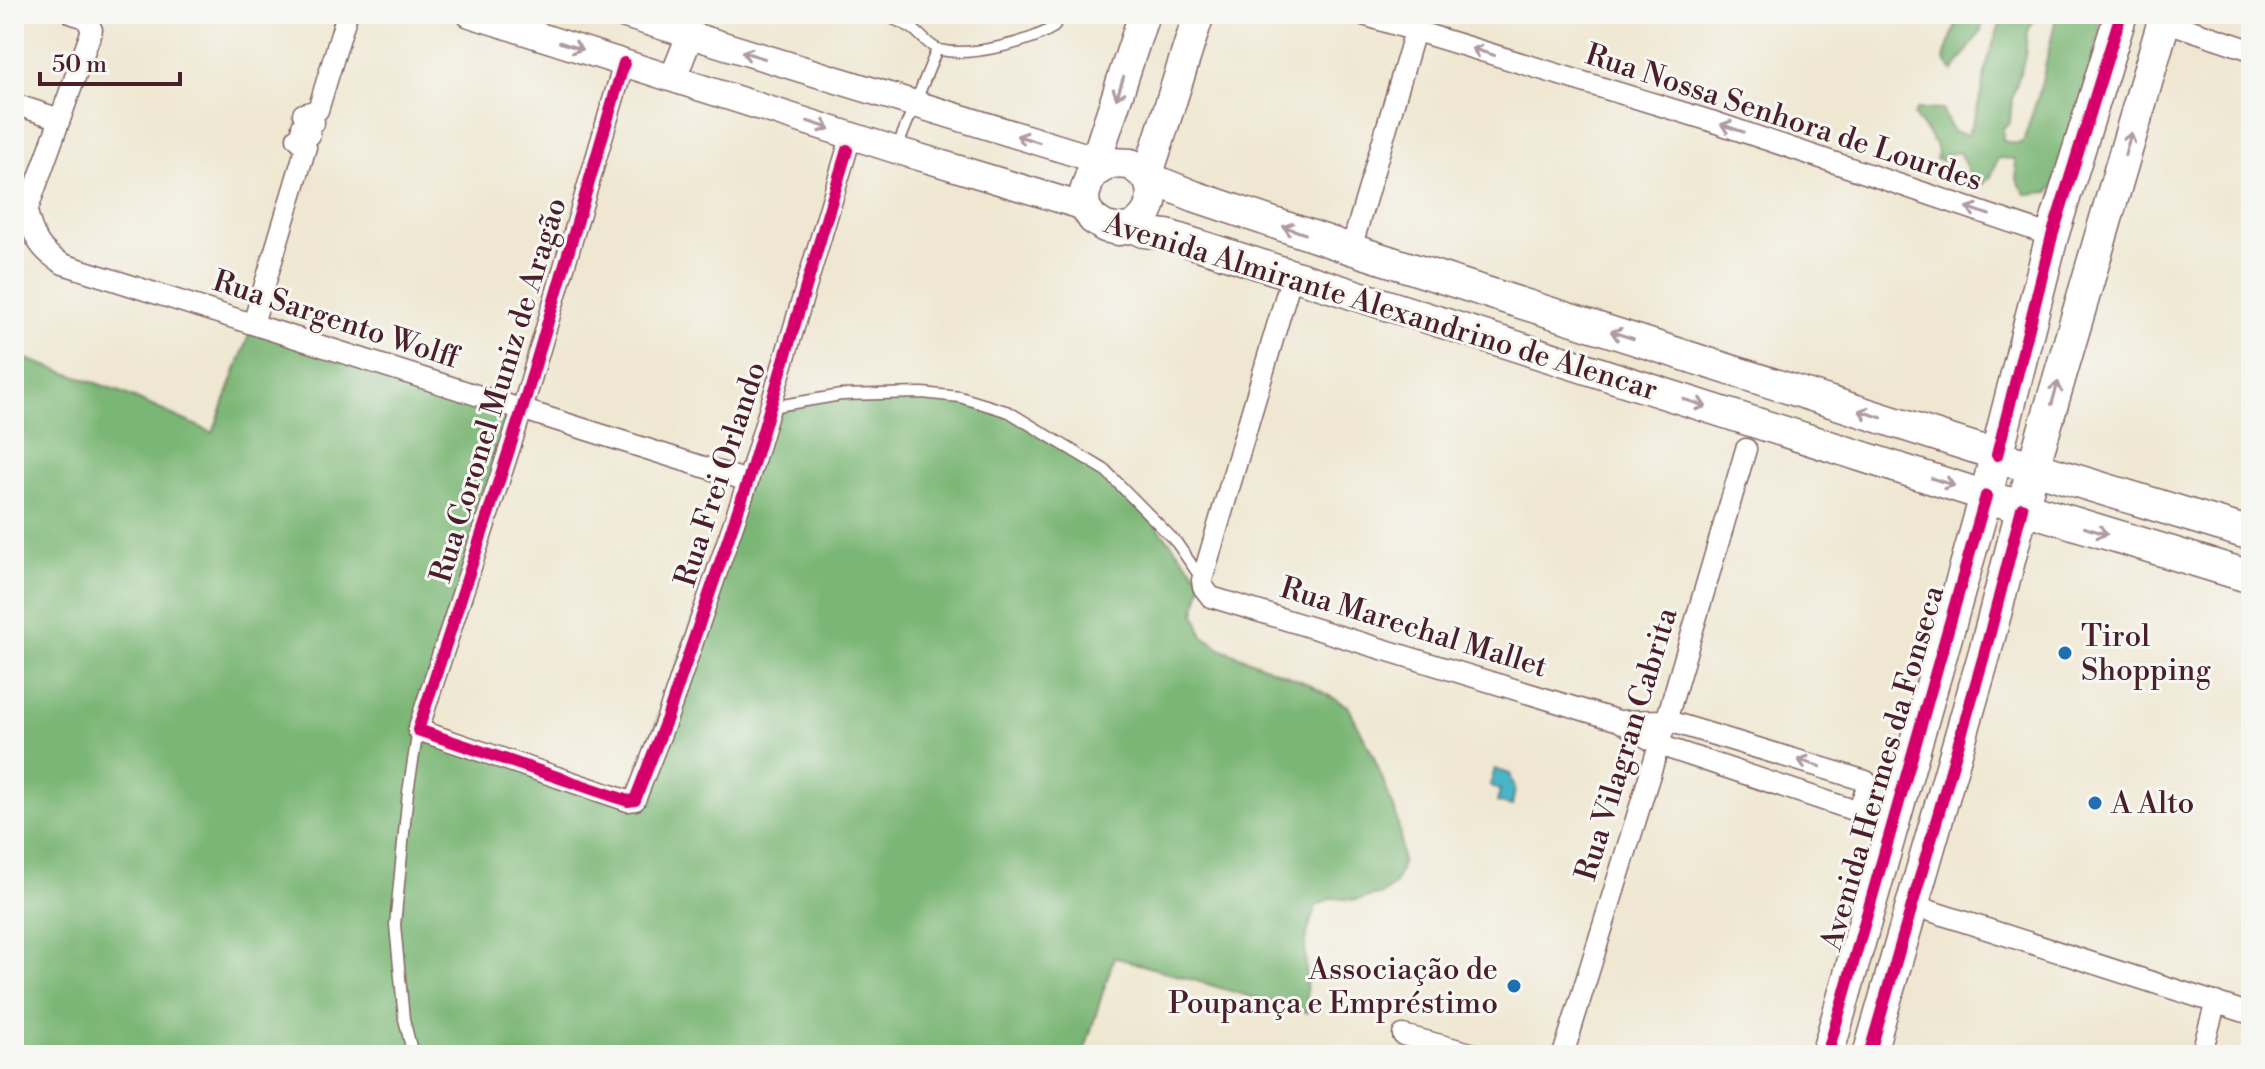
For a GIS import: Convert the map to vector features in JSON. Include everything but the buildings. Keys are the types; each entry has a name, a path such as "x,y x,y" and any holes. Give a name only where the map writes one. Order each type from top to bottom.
{"main road":[{"path":"1085,207 1086,184 1091,174 1100,167 1099,151 1144,14"},
{"path":"1133,227 1147,214 1151,205 1151,186 1147,177 1199,14"},
{"name":"Avenida Hermes da Fonseca","path":"1827,1055 1986,496 2052,236 2121,14"},
{"path":"1869,1055 1985,652 2033,468 2165,17"},
{"path":"1159,143 1163,167 1185,193 1162,198 1156,214 1161,229 1167,235"},
{"name":"Avenida Almirante Alexandrino de Alencar","path":"1100,167 1120,162 1185,193 1351,249 2033,468 2251,534"},
{"name":"Avenida Almirante Alexandrino de Alencar","path":"1085,207 1093,219 1105,227 1119,230 1133,227 1167,235 2022,508 2251,577"}],"street":[{"path":"253,324 306,147 297,138 310,135 302,126 314,122 303,114 318,110 347,14"},
{"name":"Avenida Almirante Alexandrino de Alencar","path":"470,14 1085,207"},
{"name":"Avenida Almirante Alexandrino de Alencar","path":"622,14 1088,157 1100,167"},
{"name":"Rua Nossa Senhora de Lourdes","path":"1360,14 1417,23 2052,236"},
{"path":"21,208 60,119 92,30 86,18 77,15"},
{"path":"2165,17 2251,50"},
{"path":"1351,249 1417,23"},
{"path":"673,78 690,35"},
{"name":"Rua Coronel Muniz de Aragão","path":"418,730 522,410 624,63"},
{"path":"14,104 60,119"},
{"name":"Rua Frei Orlando","path":"418,730 625,799 632,801 638,795 748,481 847,150"},
{"name":"Rua Sargento Wolff","path":"21,208 38,245 63,264 748,481"},
{"path":"1202,580 1292,275"},
{"name":"Rua Vilagran Cabrita","path":"1563,1055 1746,449"},
{"name":"Rua Marechal Mallet","path":"1202,580 1211,597 1619,721 1659,745 1853,810 1858,810 1868,785 1866,781 1823,767 1665,720 1619,721"},
{"path":"1912,905 2251,1014"},
{"path":"2201,1055 2216,1002"},
{"path":"1403,1035 1478,1055"}],"lane":[{"path":"881,14 910,27 937,49 982,49 1026,41 1054,27 1059,14"},
{"path":"896,150 937,49"},
{"path":"771,407 841,395 922,393 960,397 1009,412 1105,470 1176,542 1202,580"},
{"name":"Rua Coronel Muniz de Aragão","path":"413,1055 404,1019 395,925 408,792 418,730"}],"green space":[{"path":"1959,14 1983,14 1981,31 1953,71 1944,60"},
{"path":"2004,14 2037,14 2027,33 2025,57 2012,99 2010,122 2003,128 2003,141 2017,144 2023,142 2040,90 2055,22 2061,14 2097,15 2100,30 2065,173 2049,192 2026,194 2017,180 2015,159 1998,158 1991,177 1981,185 1973,181 1959,152 1944,155 1942,161 1936,159 1934,142 1914,116 1917,109 1942,110 1953,132 1967,135"},
{"path":"253,324 522,410 418,730 628,801 771,407 841,395 922,393 1009,412 1105,470 1202,580 1195,613 1203,636 1222,649 1308,684 1348,706 1373,755 1395,811 1402,863 1395,884 1382,894 1356,900 1331,898 1315,907 1305,941 1307,1013 1114,957 1083,1055 14,1055 14,355 116,390 213,433"}],"water":[{"path":"1495,769 1510,774 1515,788 1512,806 1497,802 1500,790 1490,785"}],"cycle path":[{"path":"1997,455 2052,236 2121,14"},
{"path":"624,63 522,410 418,730 628,801 635,800 667,718 748,481 847,150"},
{"path":"1827,1055 1986,496"},
{"path":"1869,1055 1985,652 2022,508"}],"place":[{"name":"Tirol Shopping","path":"2065,653"},
{"name":"A Alto","path":"2095,803"},
{"name":"Associação de Poupança e Empréstimo","path":"1514,986"}]}
